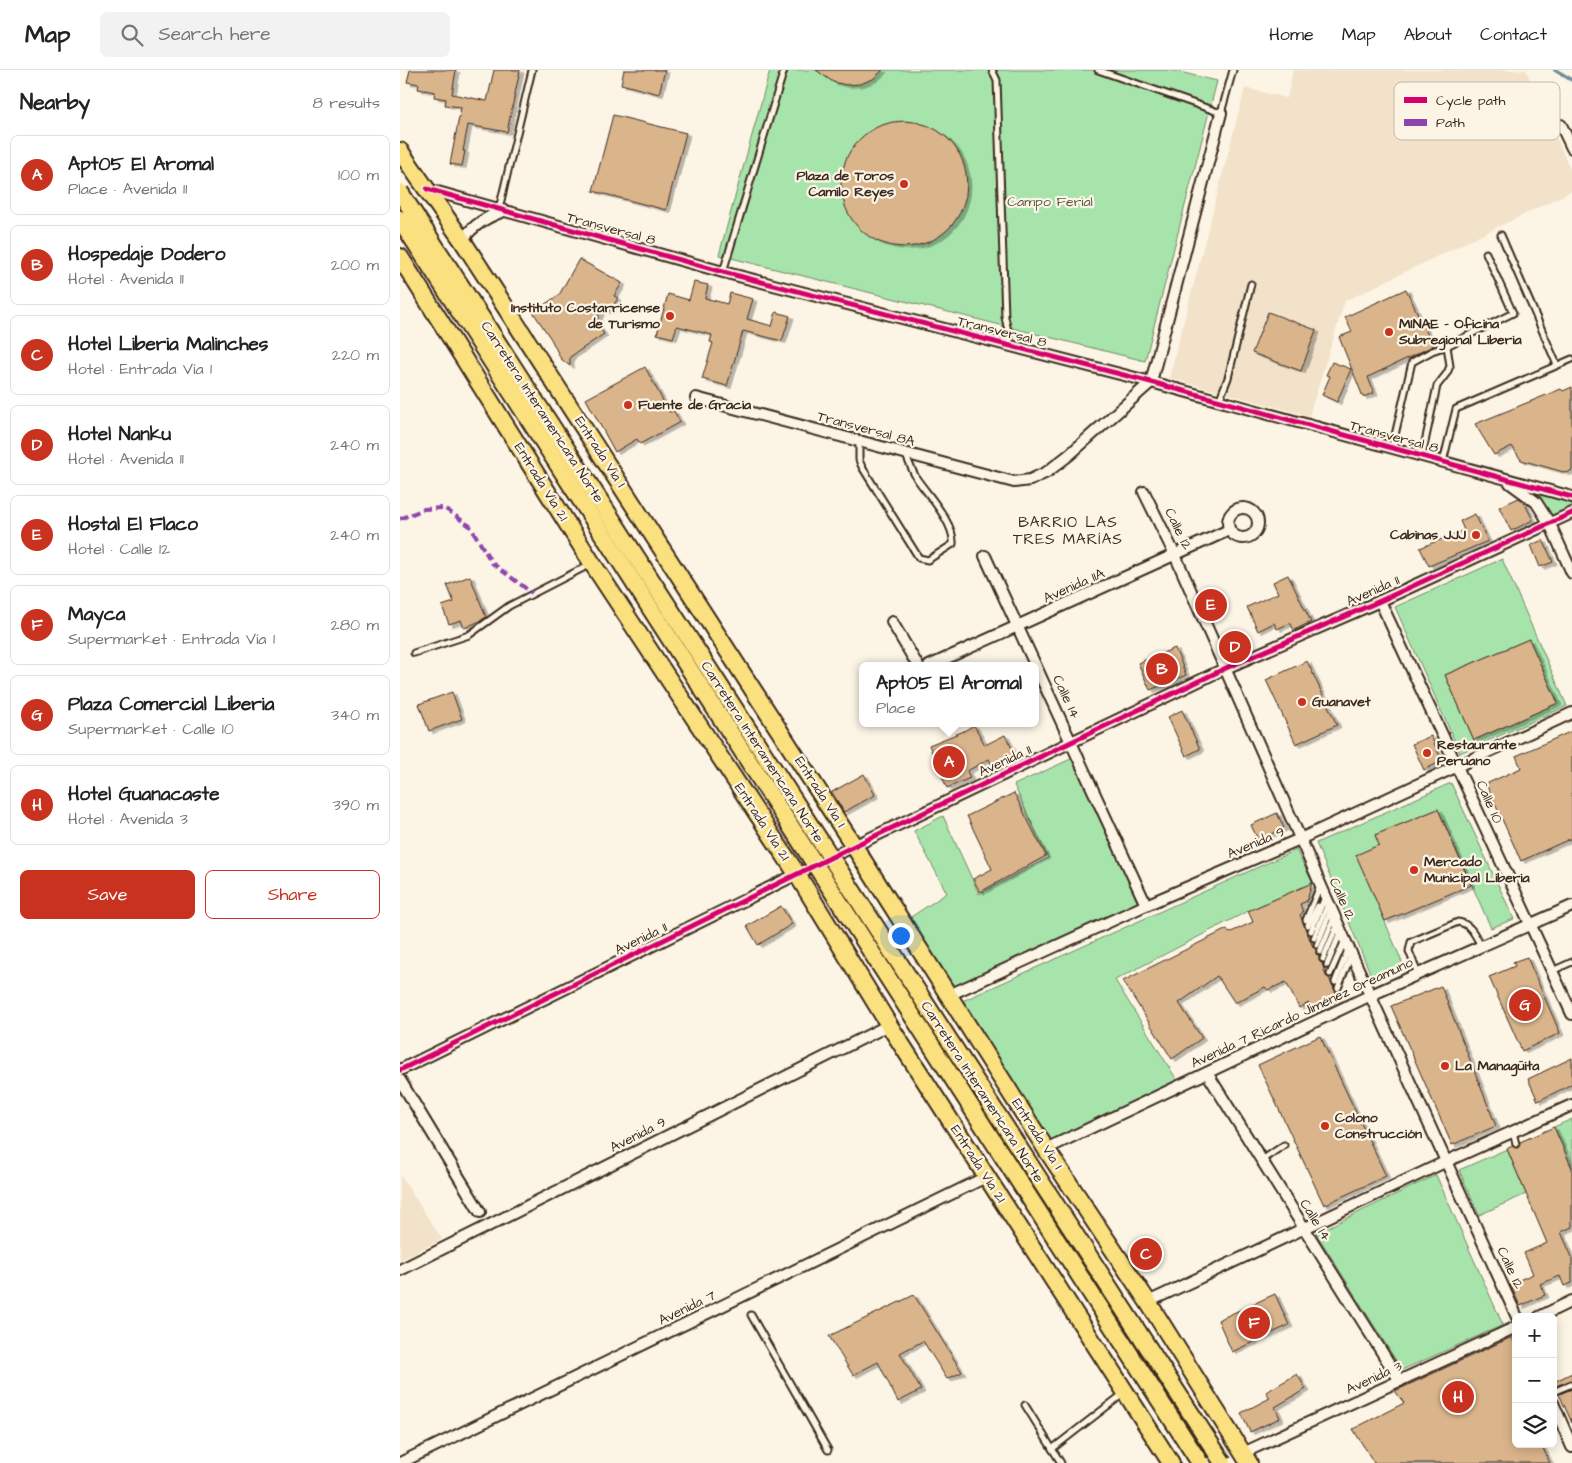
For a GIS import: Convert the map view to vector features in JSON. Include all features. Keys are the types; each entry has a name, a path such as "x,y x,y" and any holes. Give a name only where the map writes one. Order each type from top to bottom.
{"main road":[{"name":"Entrada Vía 1","path":"400,151 462,240 854,846 1046,1149 1148,1302 1246,1458"},
{"name":"Carretera Interamericana Norte","path":"400,192 1222,1463"},
{"name":"Carretera Interamericana Norte","path":"400,219 1200,1463"},
{"name":"Entrada Vía 21","path":"400,257 592,563 797,874 889,1025 1171,1463"}],"street":[{"path":"1151,382 1221,114"},
{"path":"1561,124 1572,148"},
{"name":"Transversal 8","path":"427,188 723,272 1151,382 1572,497"},
{"path":"462,240 480,221 502,210"},
{"name":"Transversal 8A","path":"696,398 1014,482 1030,480 1047,472 1069,455 1151,382"},
{"path":"1506,479 1536,502 1550,524 1572,573"},
{"name":"Calle 12","path":"1144,492 1176,555 1300,840 1515,1313"},
{"name":"Avenida 11","path":"400,1070 854,846 1226,668 1380,601 1572,513"},
{"name":"Avenida 11A","path":"938,662 1229,530"},
{"name":"Calle 14","path":"985,556 1034,662"},
{"name":"Calle 10","path":"1380,601 1572,1012"},
{"path":"892,622 916,662"},
{"name":"Calle 14","path":"1039,672 1146,905"},
{"name":"Avenida 9","path":"949,995 1146,905 1300,840 1572,713"},
{"name":"Avenida 7 Ricardo Jiménez Oreamuno","path":"1046,1149 1371,995 1572,906"},
{"name":"Avenida 9","path":"400,1270 889,1025"},
{"name":"Calle 14","path":"1207,1073 1400,1380"},
{"path":"400,1080 480,1212"},
{"path":"1148,1302 1445,1162 1572,1105"},
{"name":"Avenida 7","path":"400,1463 986,1177"},
{"path":"1547,1313 1572,1301"},
{"name":"Avenida 3","path":"1246,1458 1400,1380 1512,1329"},
{"path":"1553,1403 1572,1447"}],"lane":[{"path":"502,210 532,70"},
{"path":"723,272 784,70"},
{"path":"992,70 997,80 1006,317 1011,346"},
{"path":"1098,70 1221,114 1233,70"},
{"path":"1501,235 1557,365"},
{"path":"1392,448 1412,362 1513,313 1486,253"},
{"path":"1220,401 1228,378 1251,284"},
{"path":"1421,456 1437,386 1448,373 1450,366 1447,346"},
{"path":"1443,462 1456,409 1572,359"},
{"path":"858,441 859,460 862,467 919,558 928,560 953,544 954,537 947,522 916,476 905,453"},
{"path":"414,653 469,635 509,606 592,563"},
{"path":"1307,923 1335,918"},
{"path":"1311,931 1335,918"},
{"path":"1314,938 1335,918"},
{"path":"1317,945 1335,918"},
{"path":"1320,952 1335,918"},
{"path":"1324,959 1335,918"},
{"path":"1327,965 1335,918"},
{"path":"1330,974 1335,918"},
{"path":"1335,918 1335,982"},
{"path":"1335,918 1338,988"},
{"path":"1418,974 1409,947 1411,942 1458,922 1470,926 1482,946"},
{"path":"1552,972 1572,962"},
{"path":"1513,1132 1516,1144"},
{"path":"1261,1160 1284,1145"},
{"path":"751,1315 828,1450"},
{"path":"1557,1390 1572,1384"},
{"path":"1052,1449 1126,1392"},
{"path":"1026,1406 1061,1463"}],"shaded area":[{"path":"1293,70 1526,70 1531,82 1394,82 1394,140 1557,140 1572,173 1572,191 1345,301 1309,416 1169,378 1245,88 1287,98"},
{"path":"400,1175 442,1239 400,1260"}],"green space":[{"name":"Campo Ferial","path":"770,70 1171,70 1217,81 1145,361 719,255"},
{"path":"1526,489 1572,501 1572,506 1553,516"},
{"path":"1502,559 1567,706 1460,753 1395,607","holes":["1529,639 1557,703 1474,740 1445,675"]},
{"path":"1073,758 1139,902 952,987 911,917 947,893 914,831 943,816 979,894 1048,858 1014,785"},
{"path":"1451,783 1514,919 1491,928 1438,809 1375,835 1379,845 1357,855 1404,967 1373,980 1316,843"},
{"path":"1296,850 1313,883 1248,911 1115,980 1177,1080 1040,1145 947,1008"},
{"path":"1572,1119 1572,1168 1554,1127"},
{"path":"1507,1149 1526,1194 1479,1215 1459,1170"},
{"path":"1436,1175 1503,1325 1402,1370 1316,1233"}],"building":[{"path":"410,70 456,70 452,94 487,101 494,70 520,70 507,132 468,125 462,166 450,164 461,107 445,105 446,99 434,97 435,92 418,89 419,84 407,82"},
{"path":"624,70 665,70 659,94 621,84"},
{"path":"816,70 883,70 873,79 860,84 846,85 833,82"},
{"path":"613,115 686,133 666,210 593,191"},
{"name":"Plaza de Toros Camilo Reyes","path":"904,121 928,126 949,139 962,160 967,184 962,208 949,229 928,242 904,247 880,242 859,229 846,208 841,184 846,160 859,139 880,126"},
{"path":"579,259 622,283 614,296 618,298 610,311 601,310 596,323 604,334 570,357 570,366 561,359 551,339 533,312 559,295"},
{"path":"694,282 708,285 705,298 727,304 730,293 753,299 747,319 772,326 776,312 790,316 782,341 743,331 727,386 702,379 713,343 710,342 712,335 677,326 673,338 657,334 668,294 689,300"},
{"name":"MINAE - Oficina Subregional Liberia","path":"1406,289 1433,346 1368,377 1374,393 1363,397 1339,337 1352,332 1345,317"},
{"path":"1268,312 1316,330 1301,371 1252,353"},
{"path":"1332,362 1351,369 1337,402 1322,395 1330,376 1326,375"},
{"name":"Fuente de Gracia","path":"645,367 669,412 674,411 680,422 640,444 637,439 615,452 586,399"},
{"path":"1572,387 1572,470 1567,473 1521,460 1512,446 1494,455 1475,424 1561,389 1563,391"},
{"path":"1519,498 1524,502 1533,520 1511,531 1499,507"},
{"path":"1475,514 1488,541 1429,566 1420,548 1464,530 1460,521"},
{"path":"1543,540 1553,562 1540,567 1531,545"},
{"path":"1288,575 1311,622 1294,630 1290,623 1277,629 1274,623 1258,631 1247,607 1278,593 1273,582"},
{"path":"470,576 486,617 464,628 461,620 449,624 442,606 454,602 447,585"},
{"path":"1529,639 1558,703 1474,740 1445,675"},
{"path":"1175,648 1186,675 1150,690 1138,663"},
{"name":"Guanavet","path":"1307,661 1337,725 1296,744 1266,680"},
{"path":"452,692 462,719 429,731 419,704"},
{"path":"1182,710 1200,749 1186,756 1168,717"},
{"path":"971,727 975,727 985,745 1005,735 1016,756 993,767 989,759 967,771 970,778 947,788 929,745"},
{"path":"1572,731 1572,838 1521,861 1486,784 1521,768 1516,756"},
{"name":"Restaurante Peruano","path":"1431,736 1442,761 1424,770 1412,744"},
{"path":"864,774 875,795 844,812 832,792"},
{"path":"1014,793 1046,856 980,892 973,879 992,869 967,816"},
{"name":"Mercado Municipal Liberia","path":"1438,809 1471,885 1385,921 1356,855 1379,845 1375,835"},
{"path":"1277,813 1284,828 1258,840 1251,825"},
{"path":"1312,883 1307,901 1300,904 1303,912 1300,915 1319,957 1319,961 1322,963 1326,976 1329,978 1339,999 1312,1011 1309,1003 1299,1008 1286,982 1268,990 1265,987 1235,1003 1217,976 1179,1003 1202,1038 1172,1059 1123,981 1227,929 1229,933 1253,922 1248,911"},
{"path":"781,906 792,924 758,945 747,926"},
{"path":"1527,957 1560,1033 1522,1051 1489,977 1515,966 1513,962"},
{"name":"La Managüita","path":"1441,986 1496,1126 1452,1145 1391,1006"},
{"name":"Colono Construcción","path":"1320,1036 1386,1176 1324,1205 1258,1065"},
{"path":"1572,1058 1572,1084 1538,1101 1528,1079"},
{"path":"1554,1127 1572,1168 1572,1227 1561,1232 1572,1257 1572,1283 1564,1286 1560,1276 1540,1284 1545,1295 1520,1306 1510,1284 1533,1274 1524,1253 1547,1243 1507,1149 1512,1146 1518,1148 1520,1142"},
{"path":"1275,1294 1289,1325 1232,1352 1218,1320"},
{"path":"914,1295 962,1372 947,1379 923,1341 900,1353 921,1390 898,1402 878,1362 853,1375 829,1336"},
{"path":"1512,1337 1512,1448 1543,1448 1550,1463 1374,1463 1353,1429 1404,1403 1395,1391"},
{"path":"1572,1373 1572,1380 1557,1386 1557,1380"},
{"path":"1297,1374 1306,1389 1275,1407 1280,1418 1250,1432 1241,1413 1270,1398 1266,1392"},
{"path":"1572,1389 1572,1423 1559,1394"}],"waterway":[{"path":"1555,70 1572,80"}],"marked path":[{"path":"400,519 424,509 444,508 470,526 492,563 532,593"}],"cycle path":[{"path":"427,189 723,272 1151,382 1572,497"},
{"path":"400,1070 854,846 1226,668 1380,601 1572,513"}],"place":[{"name":"Plaza de Toros Camilo Reyes","path":"904,184"},
{"name":"Instituto Costarricense de Turismo","path":"670,316"},
{"name":"MINAE - Oficina Subregional Liberia","path":"1389,332"},
{"name":"Fuente de Gracia","path":"628,405"},
{"name":"Cabinas JJJ","path":"1476,535"},
{"name":"Hostal El Flaco","path":"1211,605"},
{"name":"Hotel Nanku","path":"1235,647"},
{"name":"Hospedaje Dodero","path":"1162,669"},
{"name":"Guanavet","path":"1302,702"},
{"name":"Restaurante Peruano","path":"1427,753"},
{"name":"Apt05 El Aromal","path":"949,762"},
{"name":"Mercado Municipal Liberia","path":"1414,870"},
{"name":"Plaza Comercial Liberia","path":"1525,1005"},
{"name":"La Managüita","path":"1445,1066"},
{"name":"Colono Construcción","path":"1325,1126"},
{"name":"Hotel Liberia Malinches","path":"1146,1254"},
{"name":"Mayca","path":"1254,1323"},
{"name":"Hotel Guanacaste","path":"1458,1397"}],"district":[{"name":"BARRIO LAS TRES MARÍAS","path":"1068,530"}]}
